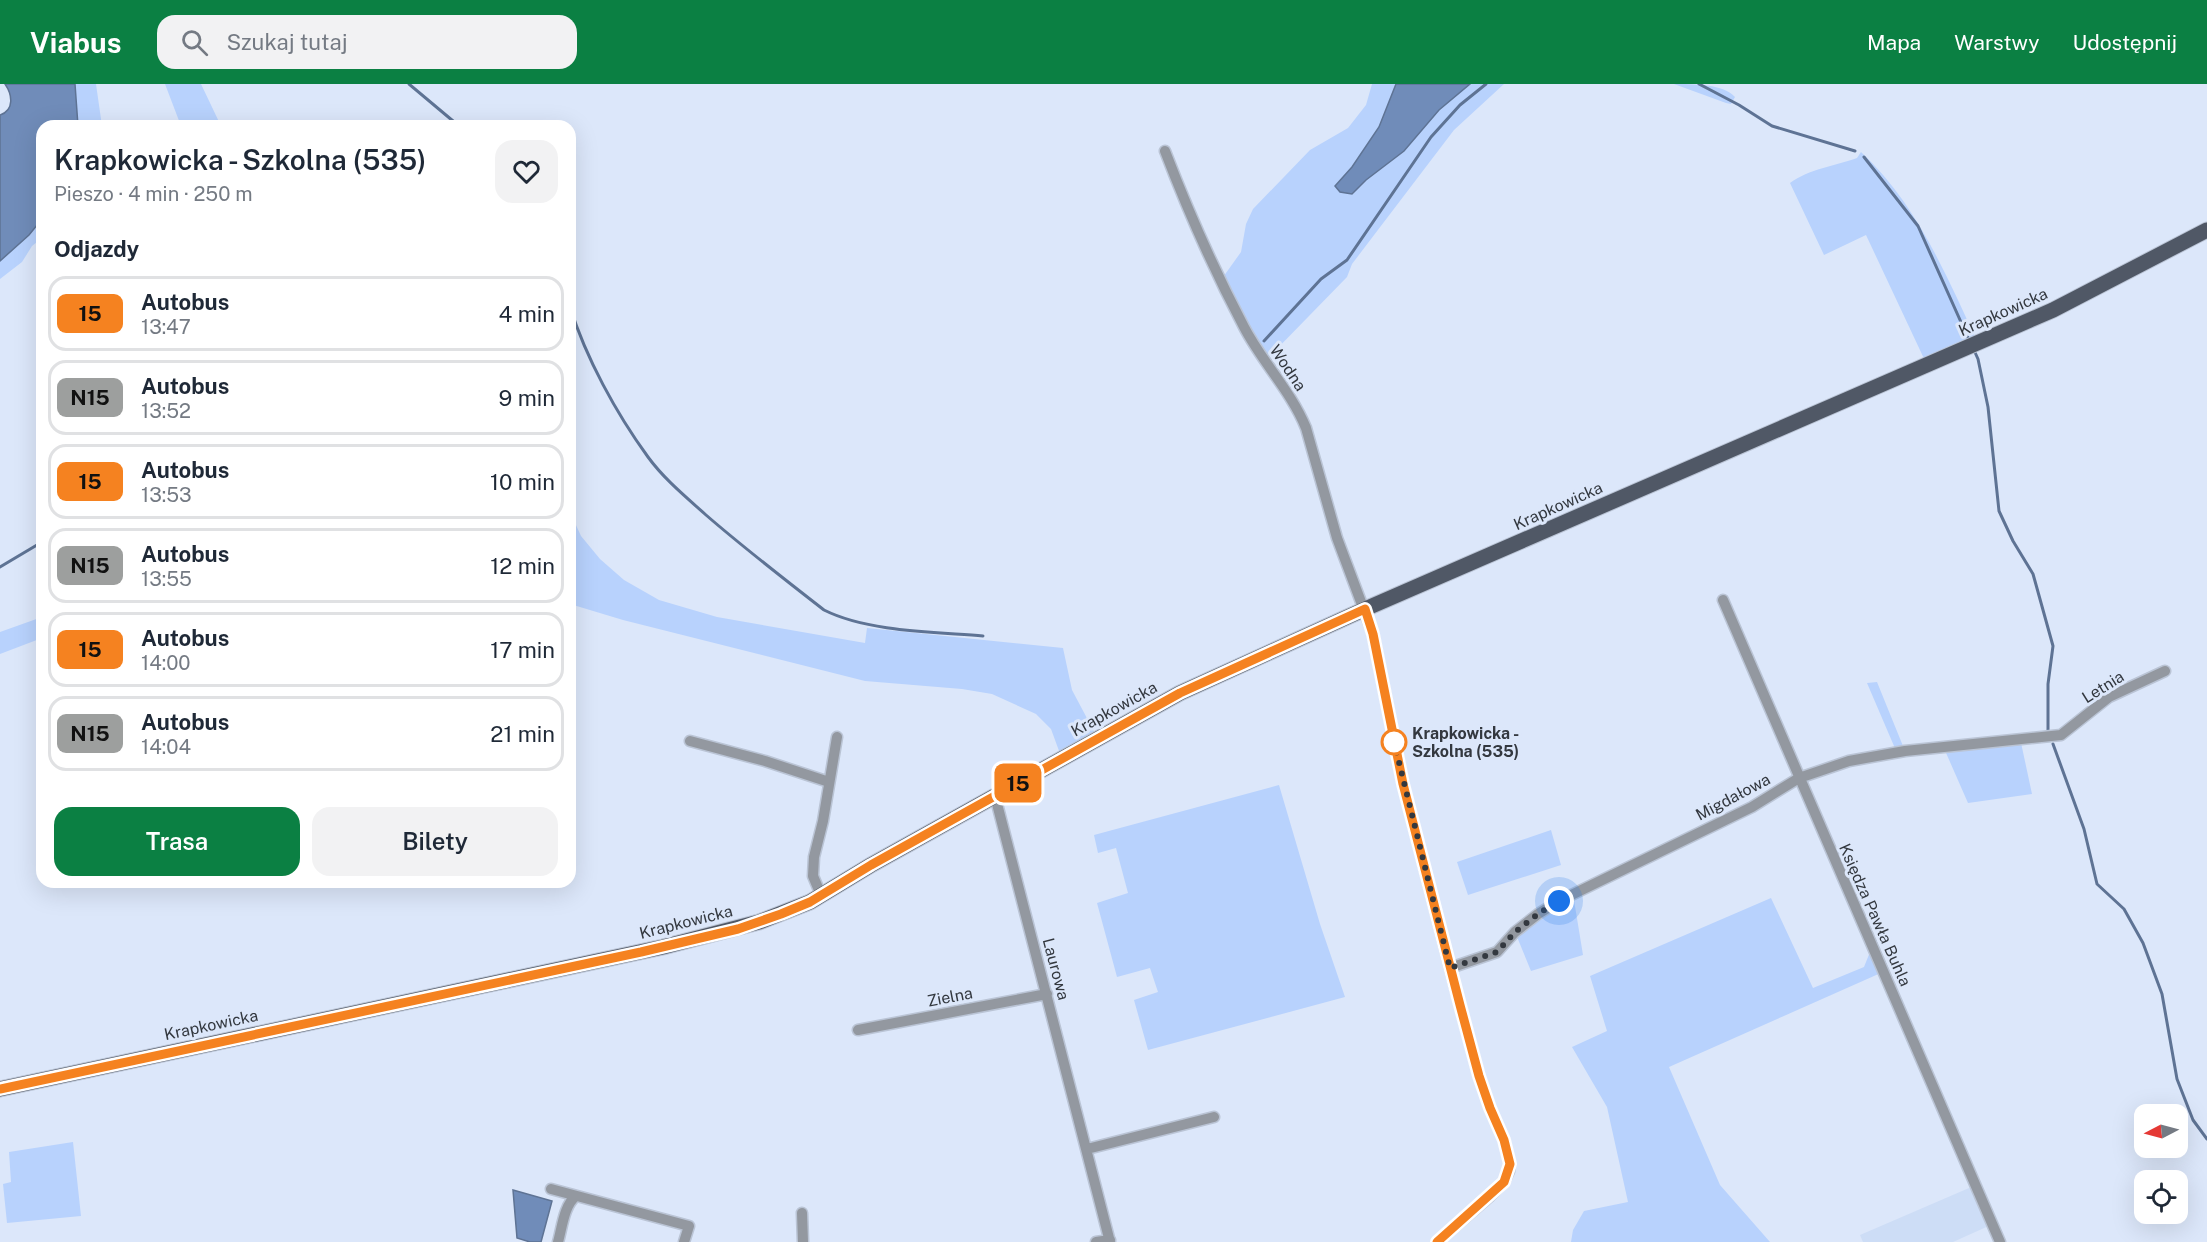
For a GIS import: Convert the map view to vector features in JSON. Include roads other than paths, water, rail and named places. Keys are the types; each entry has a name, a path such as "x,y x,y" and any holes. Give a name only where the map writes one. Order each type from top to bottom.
{"main road":[{"name":"Krapkowicka","path":"0,1089 677,944 781,914 821,895 1180,693 1365,609 2053,310 2207,230"}],"street":[{"name":"Wodna","path":"1165,151 1215,270 1244,329 1300,412 1337,538 1373,634 1403,784 1450,968 1479,1076 1504,1140 1510,1164 1504,1182 1437,1242"},
{"name":"Księdza Pawła Buhla","path":"1723,600 2000,1242"},
{"name":"Letnia","path":"2061,735 2109,697 2165,671"},
{"name":"Migdałowa","path":"1450,968 1497,952 1515,932 1559,901 1752,807 1798,778 1849,761 1905,751 2061,735"},
{"path":"821,895 813,876 837,737"},
{"path":"690,741 765,761 829,782"},
{"name":"Laurowa","path":"995,796 1110,1241"},
{"name":"Zielna","path":"858,1030 1047,994"},
{"path":"1087,1149 1214,1117"},
{"path":"551,1189 689,1226 684,1242"},
{"path":"558,1242 568,1206 576,1196"},
{"path":"802,1213 803,1242"},
{"path":"1096,1242 1110,1241"}],"waterway":[{"path":"409,84 452,120"},
{"path":"1264,341 1321,279 1347,260 1431,137 1460,105 1486,84"},
{"path":"1699,84 1772,126 1855,151"},
{"path":"1864,157 1918,226 1969,340"},
{"path":"576,323 603,385 648,457 661,473 720,527 824,610 861,623 881,627 983,636"},
{"path":"1973,348 1978,359 1988,407 1999,511 2013,541 2033,574 2053,646 2048,684 2048,731"},
{"path":"0,567 36,546"},
{"path":"2053,744 2084,829 2097,884 2124,909 2143,943 2162,994 2177,1079 2193,1120 2207,1139"}],"place":[{"name":"Krapkowicka - Szkolna (535)","path":"1394,742"}]}
